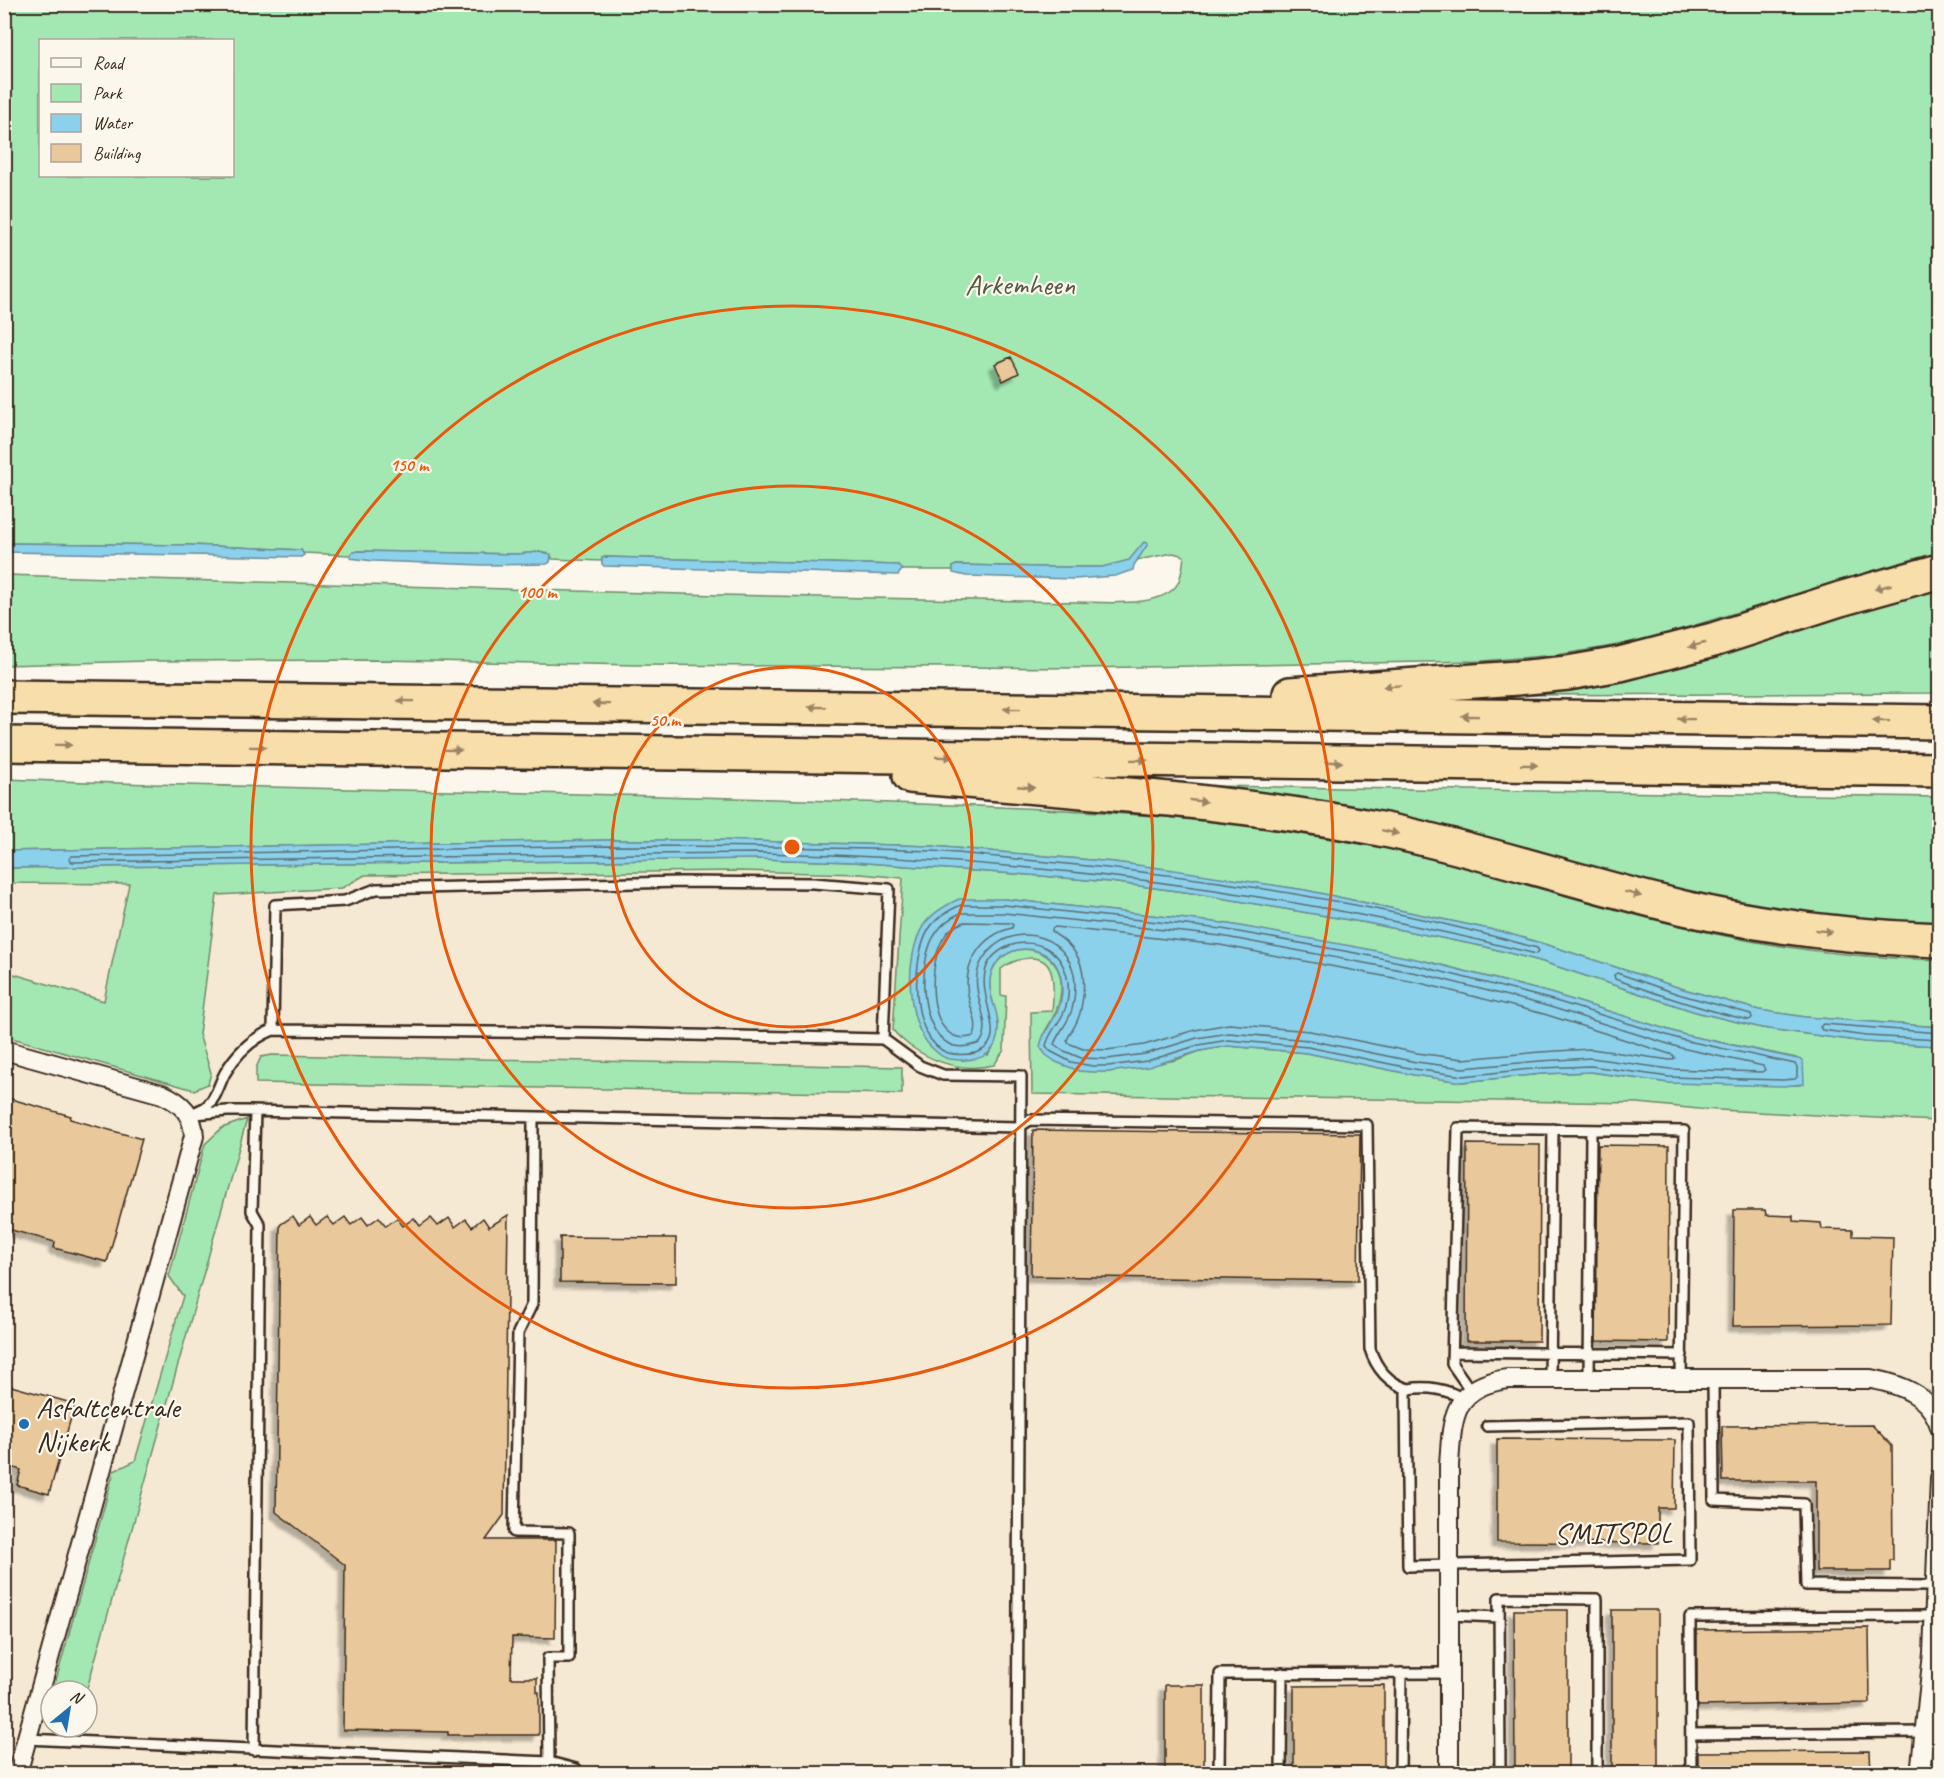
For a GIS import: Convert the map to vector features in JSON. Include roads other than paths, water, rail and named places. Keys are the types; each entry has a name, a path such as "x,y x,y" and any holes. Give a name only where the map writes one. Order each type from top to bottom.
{"highway":[{"path":"1071,710 1568,673 1620,664 1713,640 1840,599 1940,571"},
{"path":"4,697 1940,722"},
{"path":"4,744 1940,770"},
{"path":"654,753 1198,801 1283,812 1390,831 1715,915 1811,930 1940,940"}],"street":[{"path":"4,1050 162,1094 179,1103 190,1114 194,1129 193,1144 17,1773"},
{"path":"1449,1773 1451,1444 1457,1412 1467,1395 1483,1384 1497,1380 1871,1379 1887,1382 1910,1391 1930,1406 1940,1427"},
{"path":"1920,1773 1933,1653 1940,1478"}],"lane":[{"path":"273,1030 275,905 345,901 376,889 680,882 813,883 889,889 883,1039"},
{"path":"190,1114 206,1106 219,1089 225,1073 243,1049 261,1035 273,1030 883,1039 920,1066 943,1075 1021,1076 1017,1773"},
{"path":"190,1114 227,1111 1019,1126 1030,1120 1367,1125 1370,1349 1374,1361 1386,1378 1401,1387 1467,1395"},
{"path":"254,1750 260,1226 252,1211 255,1112"},
{"path":"533,1118 532,1304 518,1333 514,1532 569,1533 569,1658 548,1658 549,1762"},
{"path":"1467,1395 1452,1364 1458,1128 1684,1131 1681,1379"},
{"path":"1550,1379 1553,1129"},
{"path":"1588,1379 1591,1130"},
{"path":"1452,1352 1682,1355"},
{"path":"1713,1379 1714,1500 1804,1504 1806,1585 1936,1586"},
{"path":"1409,1389 1406,1393 1408,1566 1449,1566"},
{"name":"SMITSPOL","path":"1449,1566 1489,1563 1690,1560 1689,1422 1487,1426"},
{"path":"1500,1773 1499,1598 1597,1599 1597,1773"},
{"path":"1449,1615 1499,1617"},
{"path":"1691,1773 1690,1617 1934,1616"},
{"path":"1400,1773 1401,1673"},
{"path":"1220,1773 1220,1674 1449,1673"},
{"path":"1281,1773 1282,1674"},
{"path":"1691,1734 1924,1732"},
{"path":"26,1740 549,1762 576,1768 576,1773"}],"water":[{"path":"1144,542 1148,544 1133,570 1115,576 1074,579 966,576 953,573 953,567 956,565 1102,567 1129,560"},
{"path":"5,543 190,545 301,550 304,555 301,557 5,552"},
{"path":"357,551 518,554 539,552 551,554 550,562 547,564 483,565 350,558 351,553"},
{"path":"602,558 898,565 902,570 898,575 604,566"},
{"path":"712,840 932,846 1114,862 1305,890 1503,932 1680,988 1759,1010 1805,1017 1939,1027 1939,1046 1865,1042 1762,1028 1696,1012 1540,961 1486,947 1367,923 1192,893 1110,882 853,862 758,859 4,868 5,851"},
{"path":"959,899 1005,899 1223,923 1425,961 1550,993 1685,1035 1803,1060 1804,1084 1783,1086 1669,1083 1591,1072 1541,1074 1462,1082 1414,1075 1307,1053 1228,1046 1200,1051 1148,1067 1108,1072 1079,1071 1056,1062 1040,1047 1060,1002 1061,977 1054,962 1048,956 1025,949 1003,956 992,970 990,988 998,1029 993,1047 988,1053 972,1060 949,1059 931,1047 922,1036 912,1005 911,971 917,939 923,926 939,910"}],"place":[{"name":"Asfaltcentrale Nijkerk","path":"24,1424"}],"park label":[{"name":"Arkemheen","path":"1020,284"}]}
